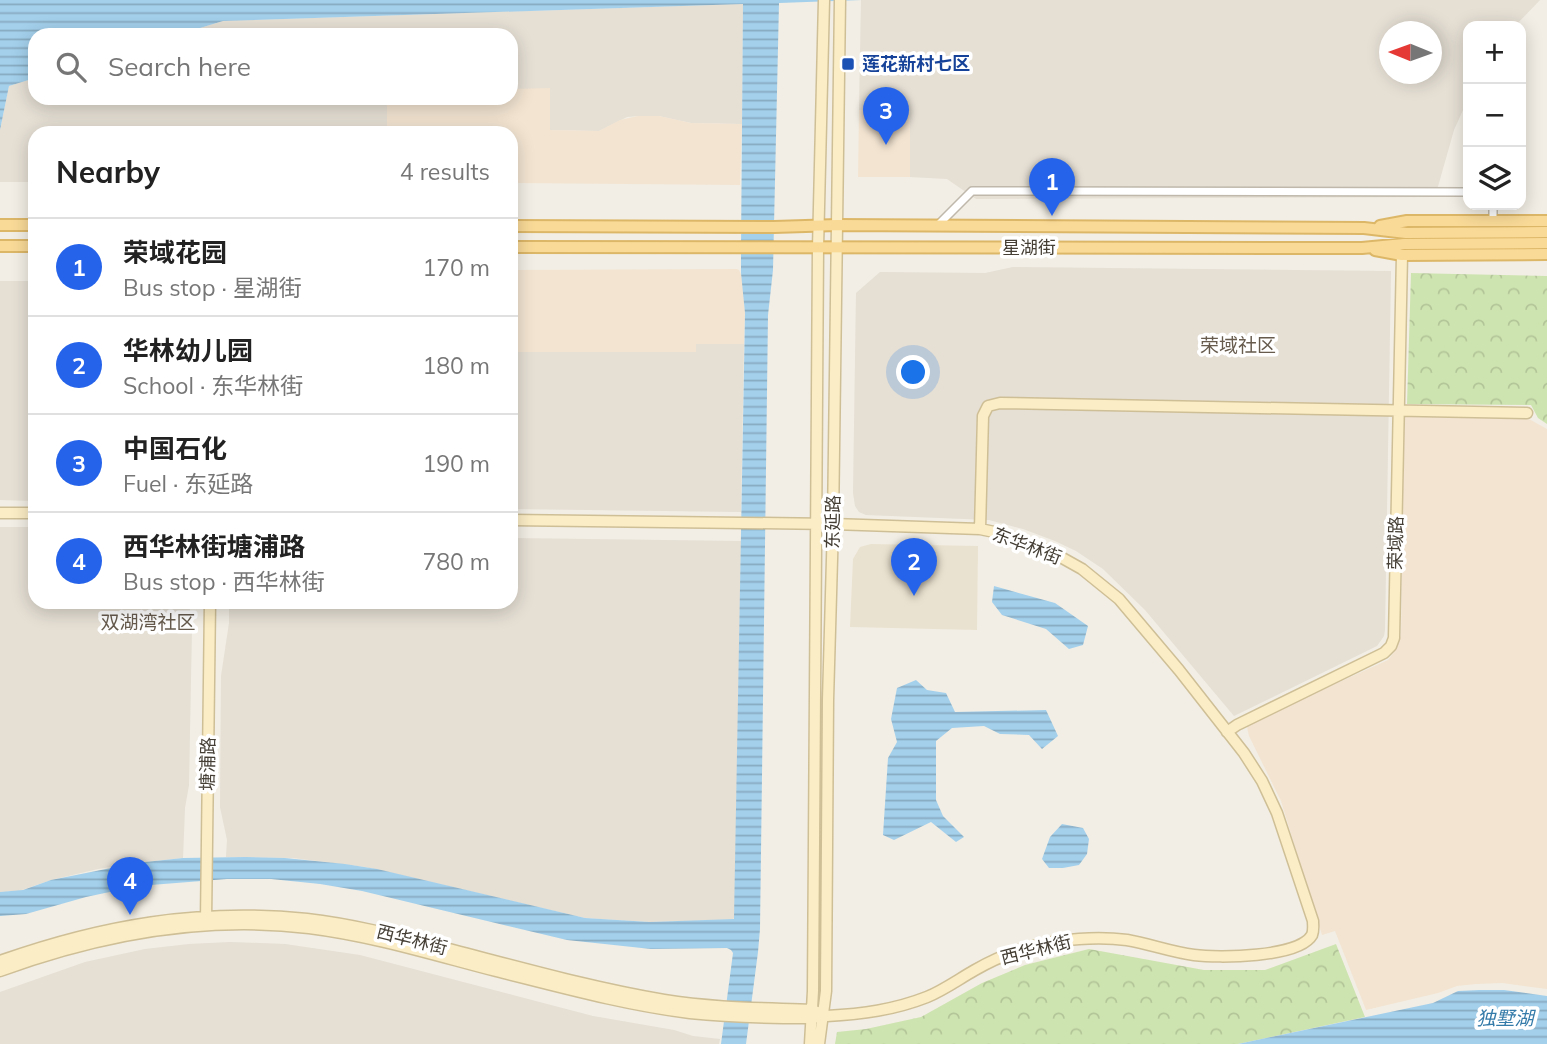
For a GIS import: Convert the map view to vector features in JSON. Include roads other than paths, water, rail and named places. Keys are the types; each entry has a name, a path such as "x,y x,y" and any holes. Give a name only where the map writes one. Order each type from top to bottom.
{"main road":[{"path":"1364,228 1407,222 1547,221"},
{"path":"0,225 28,225"},
{"name":"星湖街","path":"518,226 938,225 1364,228 1406,233 1547,232"},
{"name":"星湖街","path":"518,247 1362,248 1404,244 1547,243"},
{"path":"0,246 28,246"},
{"path":"1362,248 1402,255 1547,254"}],"street":[{"name":"东延路","path":"810,1044 818,248 824,2"},
{"name":"东延路","path":"819,1044 825,991 840,2"},
{"path":"938,225 972,191 1463,192"},
{"path":"1493,210 1493,220"},
{"name":"荣域路","path":"1227,732 1384,653 1394,638 1402,255"},
{"path":"980,529 983,416 988,406 1000,403 1527,413"},
{"path":"0,513 28,513"},
{"name":"东华林街","path":"518,520 833,524 980,529 1004,534 1057,555 1082,569 1119,599 1171,660 1258,773 1277,813 1313,921 1311,935 1299,946"},
{"name":"塘浦路","path":"206,920 210,609"},
{"name":"西华林街","path":"0,971 81,944 206,920"},
{"name":"西华林街","path":"0,961 94,932 130,925 206,920 340,932 620,1000 677,1011 823,1016 864,1014 906,1004 949,986 993,961 1032,947 1060,941 1114,939 1203,956 1252,956 1299,946"}],"water":[{"path":"0,0 862,0 779,3 773,270 768,315 760,929 746,1044 721,1044 733,953 727,948 651,949 567,940 362,891 271,879 227,879 138,886 26,914 0,916 0,892 23,890 51,880 136,863 183,858 245,857 285,858 377,869 585,918 650,922 734,919 745,313 741,273 743,4 223,21 200,28 28,28 28,80 9,86 0,130"},
{"path":"994,586 1055,603 1088,626 1083,645 1069,649 1046,629 1002,615 992,602"},
{"path":"916,680 927,690 946,693 955,712 1046,710 1058,736 1042,749 1029,735 1000,734 984,726 952,728 936,741 936,800 943,816 964,837 956,842 931,822 894,840 883,835 888,758 897,742 891,719 897,688"},
{"path":"1062,824 1083,828 1089,839 1087,854 1079,865 1049,868 1042,859 1050,837"},
{"name":"独墅湖","path":"1504,990 1547,996 1547,1044 1238,1044 1433,1003 1458,991"}],"place":[{"name":"莲花新村七区","path":"848,64"},
{"name":"中国石化","path":"886,145"},
{"name":"荣域花园","path":"1052,216"},
{"name":"华林幼儿园","path":"914,596"},
{"name":"西华林街塘浦路","path":"130,915"}],"district":[{"name":"荣域社区","path":"1238,345"},
{"name":"双湖湾社区","path":"148,622"}]}
